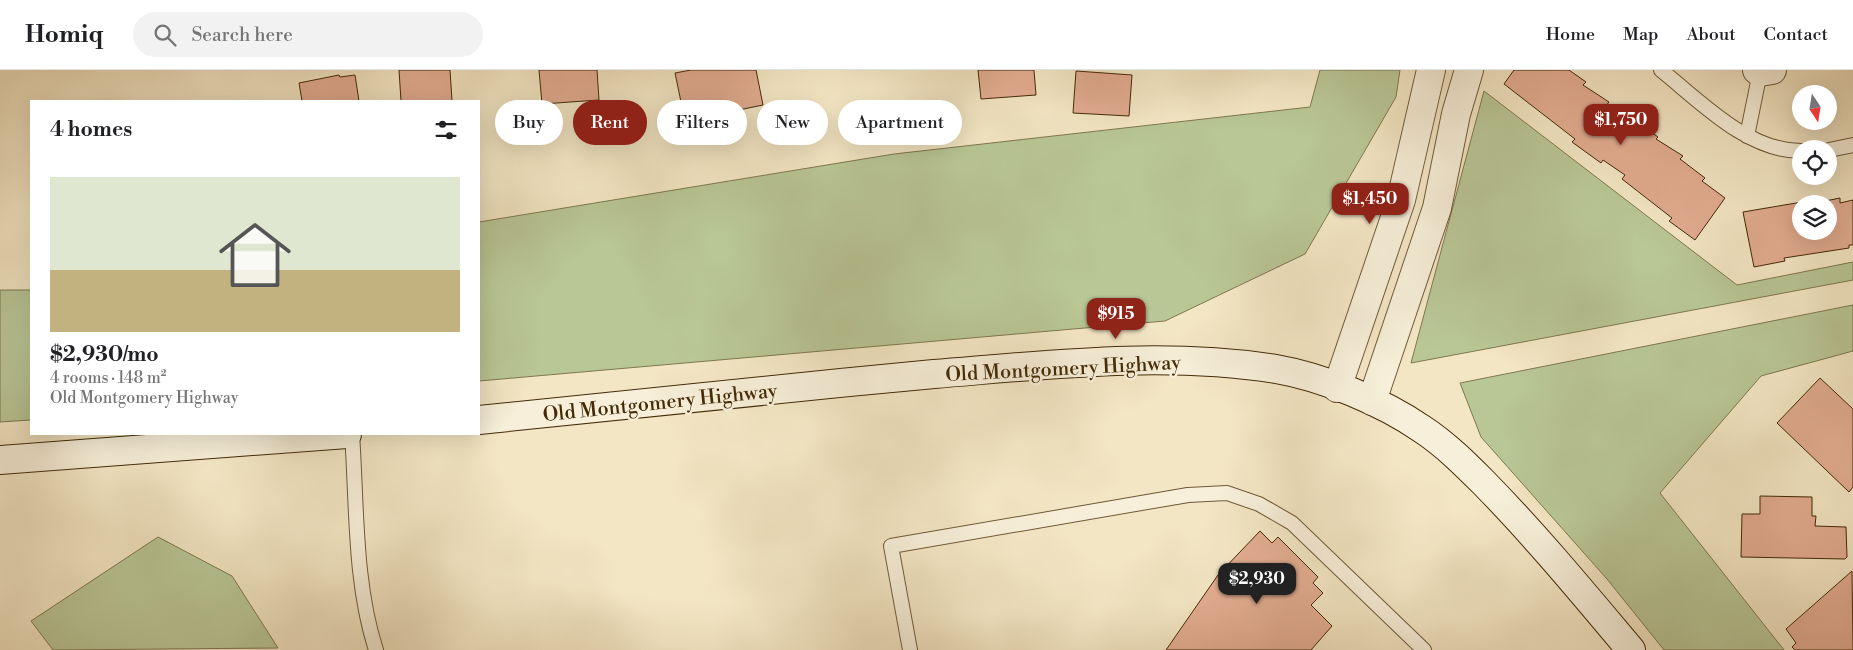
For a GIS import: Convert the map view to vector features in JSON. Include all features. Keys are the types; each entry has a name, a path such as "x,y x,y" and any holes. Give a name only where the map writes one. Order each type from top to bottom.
{"street":[{"path":"1337,388 1401,200 1431,70"},
{"path":"1372,401 1437,208 1456,114 1469,70"},
{"name":"Old Montgomery Highway","path":"480,420 853,382 1120,361 1179,360 1235,364 1278,370 1372,401 1422,428 1460,460 1542,545 1631,650"},
{"path":"0,460 334,435"}],"lane":[{"path":"1661,70 1747,136 1781,150 1792,151"},
{"path":"1747,136 1763,71"},
{"path":"1837,148 1853,145"},
{"path":"352,435 362,585 367,623 376,650"},
{"path":"910,650 891,546 1188,495 1227,493 1259,504 1292,523 1424,650"}],"green space":[{"path":"1320,70 1400,70 1396,97 1305,254 1165,321 480,381 480,222 894,154 1310,107"},
{"path":"1484,91 1737,285 1853,262 1853,280 1411,363"},
{"path":"0,290 30,290 30,420 0,422"},
{"path":"1853,305 1853,351 1761,376 1660,493 1784,650 1664,650 1607,579 1481,437 1460,383"},
{"path":"158,537 232,576 278,648 53,650 31,621"}],"building":[{"path":"399,70 450,70 452,100 401,100"},
{"path":"539,70 597,70 599,100 573,100 573,102 563,103 563,100 542,100"},
{"path":"691,70 756,70 762,100 757,100 757,106 747,108 747,100 681,100 675,73"},
{"path":"978,70 1034,70 1036,95 981,99"},
{"path":"1514,70 1569,70 1586,82 1583,85 1609,102 1606,106 1627,121 1630,117 1658,137 1656,139 1683,156 1680,159 1705,178 1702,181 1725,198 1695,240 1669,221 1672,218 1622,179 1625,175 1603,160 1601,163 1572,142 1575,139 1504,84"},
{"path":"1076,71 1132,75 1129,116 1073,113"},
{"path":"339,75 340,77 355,75 359,100 302,100 299,83"},
{"path":"1840,198 1840,203 1853,200 1853,245 1849,245 1849,248 1784,258 1785,261 1754,267 1743,212 1792,204 1792,240 1837,240 1837,199"},
{"path":"1820,378 1853,409 1853,487 1849,492 1777,423"},
{"path":"1760,496 1812,497 1812,516 1816,516 1815,526 1846,527 1847,557 1845,559 1741,557 1742,514 1760,514"},
{"path":"1260,531 1272,543 1278,537 1318,577 1313,583 1323,593 1311,605 1332,626 1311,650 1166,650 1218,575"},
{"path":"1852,571 1853,650 1795,650 1792,647 1796,643 1786,629"}]}
